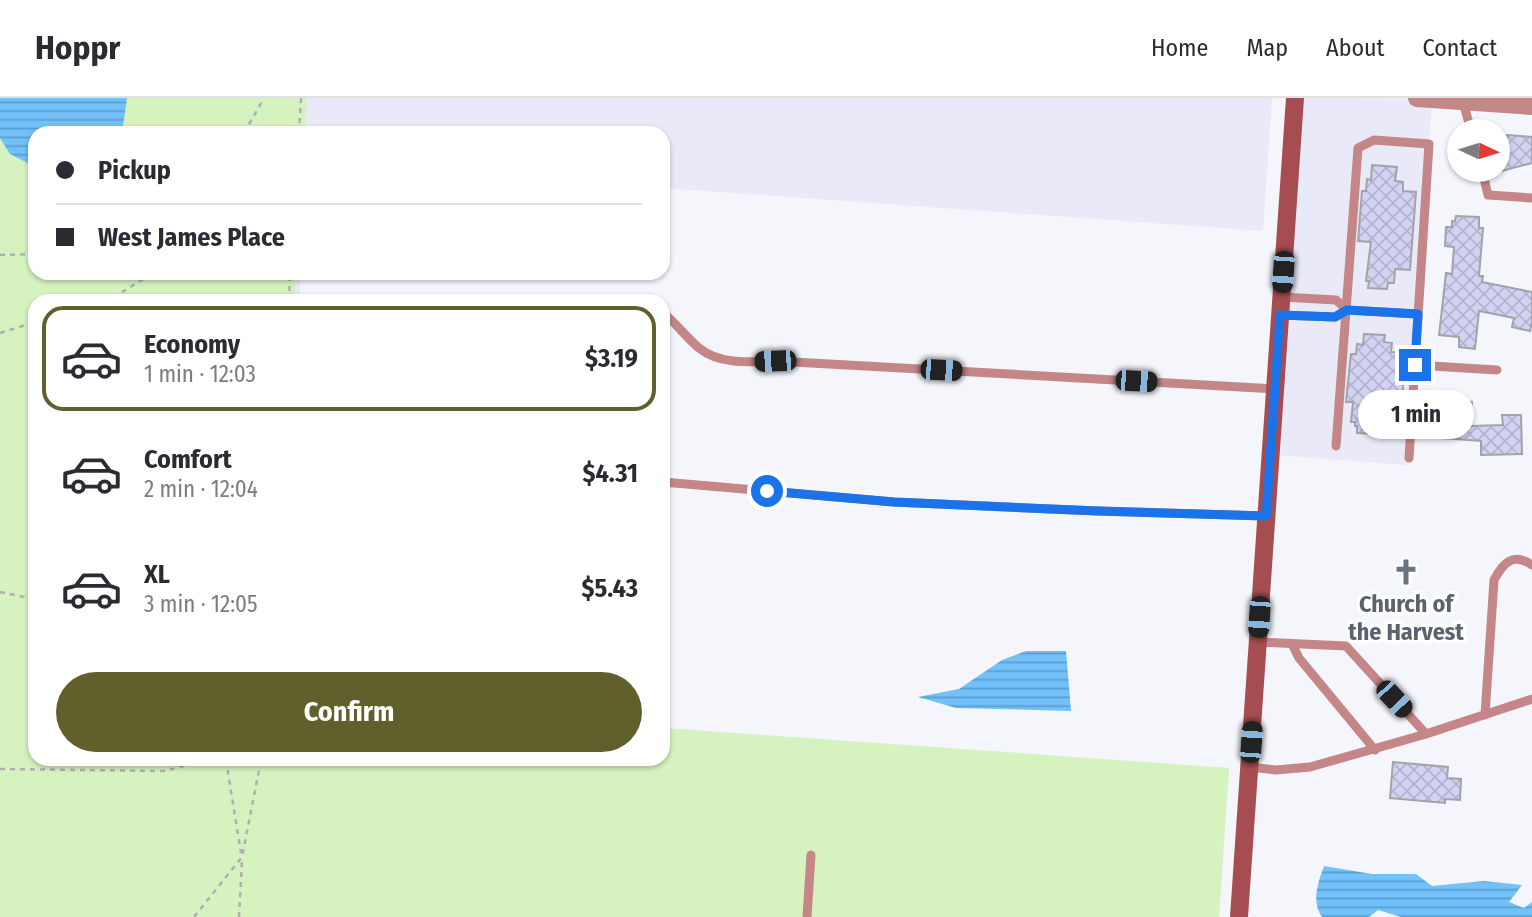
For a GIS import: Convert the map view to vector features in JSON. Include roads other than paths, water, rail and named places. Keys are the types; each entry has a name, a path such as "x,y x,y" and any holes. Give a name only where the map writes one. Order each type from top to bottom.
{"main road":[{"path":"1239,917 1295,98"}],"street":[{"path":"1417,98 1463,99 1532,106"}],"lane":[{"path":"1463,99 1468,119"},
{"path":"1336,446 1358,148 1374,140 1429,144 1409,458"},
{"path":"1485,182 1488,195 1532,198"},
{"path":"1281,306 1336,300 1347,310"},
{"path":"1281,306 1335,317 1347,310 1418,314"},
{"path":"670,320 701,349 716,357 742,362 775,361 1275,389"},
{"path":"1415,365 1497,370"},
{"path":"670,483 894,502 1266,516"},
{"path":"1485,715 1494,580 1502,565 1512,560 1525,561 1532,565"},
{"path":"1258,642 1346,646 1426,734"},
{"path":"1292,644 1299,658 1375,750"},
{"path":"1249,767 1276,771 1310,767 1375,750 1532,699"},
{"path":"807,917 811,855"}],"water":[{"path":"0,98 127,98 123,126 28,126 28,163 10,154 0,138"},
{"path":"1026,651 1066,651 1071,711 956,708 918,697 959,689 1002,660"},
{"path":"1324,866 1372,874 1416,874 1432,886 1484,881 1522,885 1509,902 1524,908 1532,902 1532,917 1401,917 1378,910 1369,917 1322,917 1316,898"}],"place":[{"name":"Church of the Harvest","path":"1406,572"}]}
